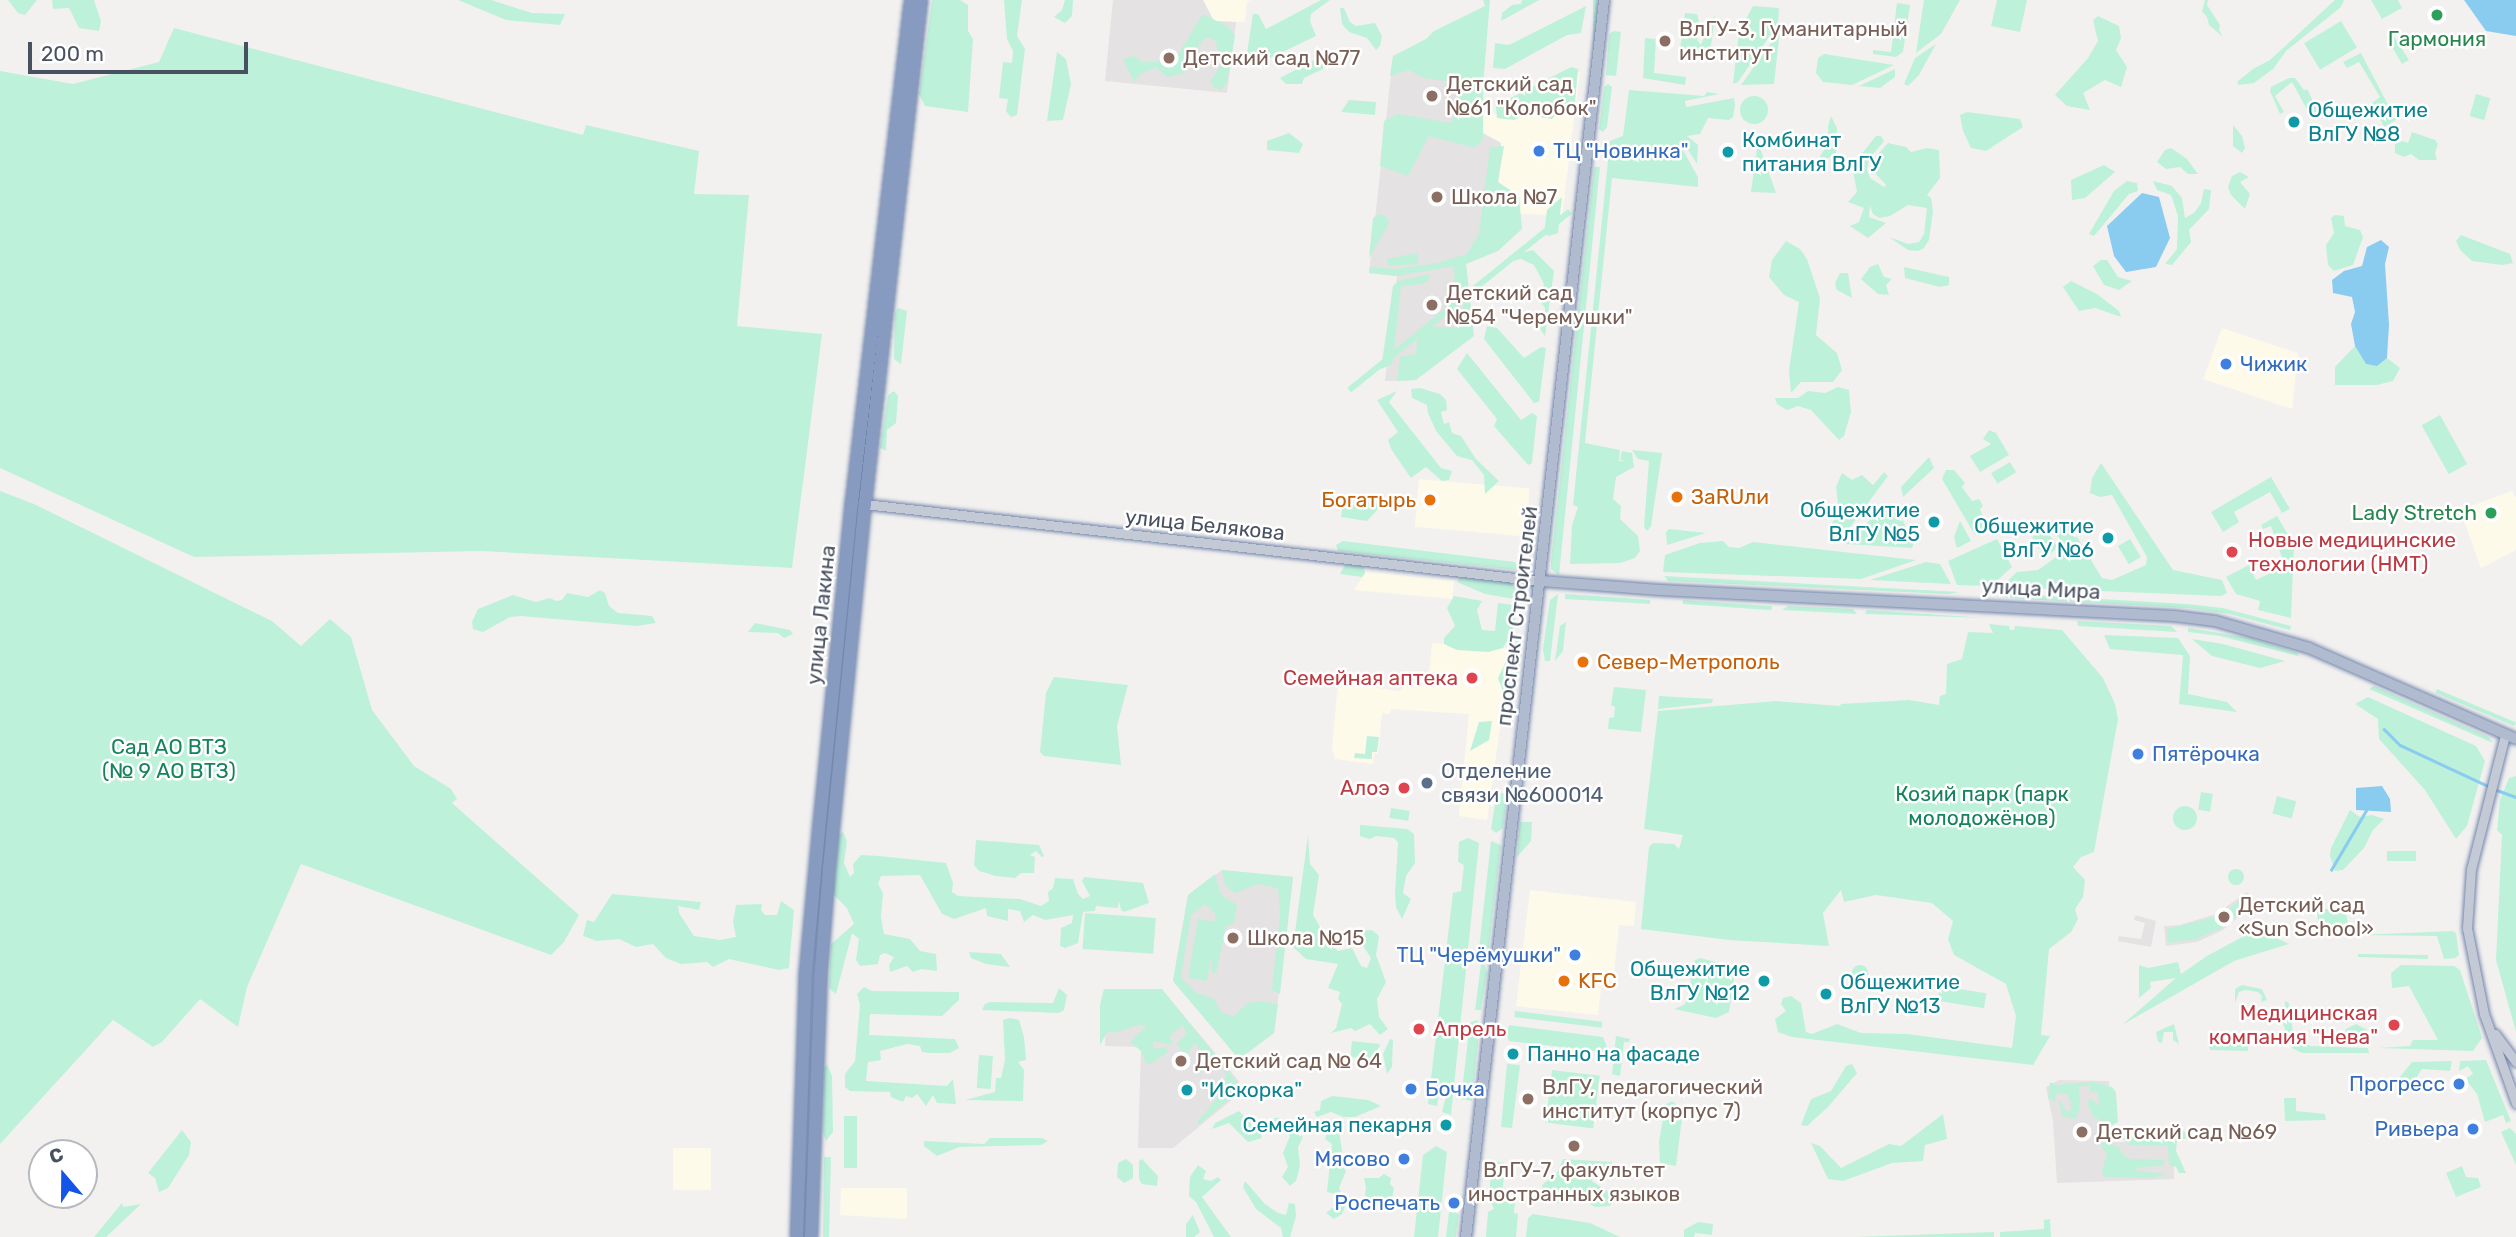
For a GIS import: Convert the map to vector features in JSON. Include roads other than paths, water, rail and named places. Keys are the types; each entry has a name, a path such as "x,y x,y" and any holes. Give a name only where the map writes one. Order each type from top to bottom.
{"highway":[{"name":"улица Лакина","path":"797,1237 806,971 852,502 911,0"},
{"name":"улица Лакина","path":"811,1237 821,969 865,504 921,0"}],"main road":[{"name":"проспект Строителей","path":"1466,1237 1604,0"},
{"name":"улица Мира","path":"1541,581 1660,590 2174,616 2215,621 2309,648 2510,737"}],"street":[{"name":"улица Белякова","path":"865,504 1541,581"},
{"path":"2510,737 2501,750 2480,829 2469,888 2467,928 2484,1014 2516,1103"},
{"path":"2484,1014 2498,1040 2516,1062"}],"water":[{"path":"2464,0 2516,0 2516,36 2486,31"},
{"path":"2142,193 2159,197 2170,238 2156,267 2126,272 2114,256 2107,226"},
{"path":"2381,240 2389,247 2385,264 2389,325 2387,358 2377,366 2366,364 2355,346 2351,324 2355,312 2352,297 2333,293 2332,280 2344,271 2362,266 2367,247"},
{"path":"2382,786 2390,799 2391,812 2356,810 2356,788"}],"waterway":[{"path":"2384,729 2400,745 2488,786"},
{"path":"2494,789 2516,797"},
{"path":"2331,870 2367,809"}],"place":[{"name":"Гармония","path":"2437,15"},
{"name":"ВлГУ-3, Гуманитарный институт","path":"1665,41"},
{"name":"Детский сад №77","path":"1169,58"},
{"name":"Детский сад №61 \"Колобок\"","path":"1432,96"},
{"name":"Общежитие ВлГУ №8","path":"2294,122"},
{"name":"ТЦ \"Новинка\"","path":"1539,151"},
{"name":"Комбинат питания ВлГУ","path":"1728,152"},
{"name":"Школа №7","path":"1437,197"},
{"name":"Детский сад №54 \"Черемушки\"","path":"1432,305"},
{"name":"Чижик","path":"2226,364"},
{"name":"ЗаRUли","path":"1677,497"},
{"name":"Богатырь","path":"1430,500"},
{"name":"Lady Stretch","path":"2491,513"},
{"name":"Общежитие ВлГУ №5","path":"1934,522"},
{"name":"Общежитие ВлГУ №6","path":"2108,538"},
{"name":"Новые медицинские технологии (НМТ)","path":"2232,552"},
{"name":"Север-Метрополь","path":"1583,662"},
{"name":"Семейная аптека","path":"1472,678"},
{"name":"Пятёрочка","path":"2138,754"},
{"name":"Отделение связи №600014","path":"1427,783"},
{"name":"Алоэ","path":"1404,788"},
{"name":"Детский сад «Sun School»","path":"2224,917"},
{"name":"Школа №15","path":"1233,938"},
{"name":"ТЦ \"Черёмушки\"","path":"1575,955"},
{"name":"KFC","path":"1564,981"},
{"name":"Общежитие ВлГУ №12","path":"1764,981"},
{"name":"Общежитие ВлГУ №13","path":"1826,994"},
{"name":"Медицинская компания \"Нева\"","path":"2394,1025"},
{"name":"Апрель","path":"1419,1029"},
{"name":"Панно на фасаде","path":"1513,1054"},
{"name":"Детский сад № 64","path":"1181,1061"},
{"name":"Прогресс","path":"2459,1084"},
{"name":"Бочка","path":"1411,1089"},
{"name":"\"Искорка\"","path":"1187,1090"},
{"name":"ВлГУ, педагогический институт (корпус 7)","path":"1528,1099"},
{"name":"Семейная пекарня","path":"1446,1125"},
{"name":"Ривьера","path":"2473,1129"},
{"name":"Детский сад №69","path":"2082,1132"},
{"name":"ВлГУ-7, факультет иностранных языков","path":"1574,1146"},
{"name":"Мясово","path":"1404,1159"},
{"name":"Роспечать","path":"1454,1203"}],"park label":[{"name":"Сад АО ВТЗ (№ 9 АО ВТЗ)","path":"169,759"},
{"name":"Козий парк (парк молодожёнов)","path":"1982,806"}]}
